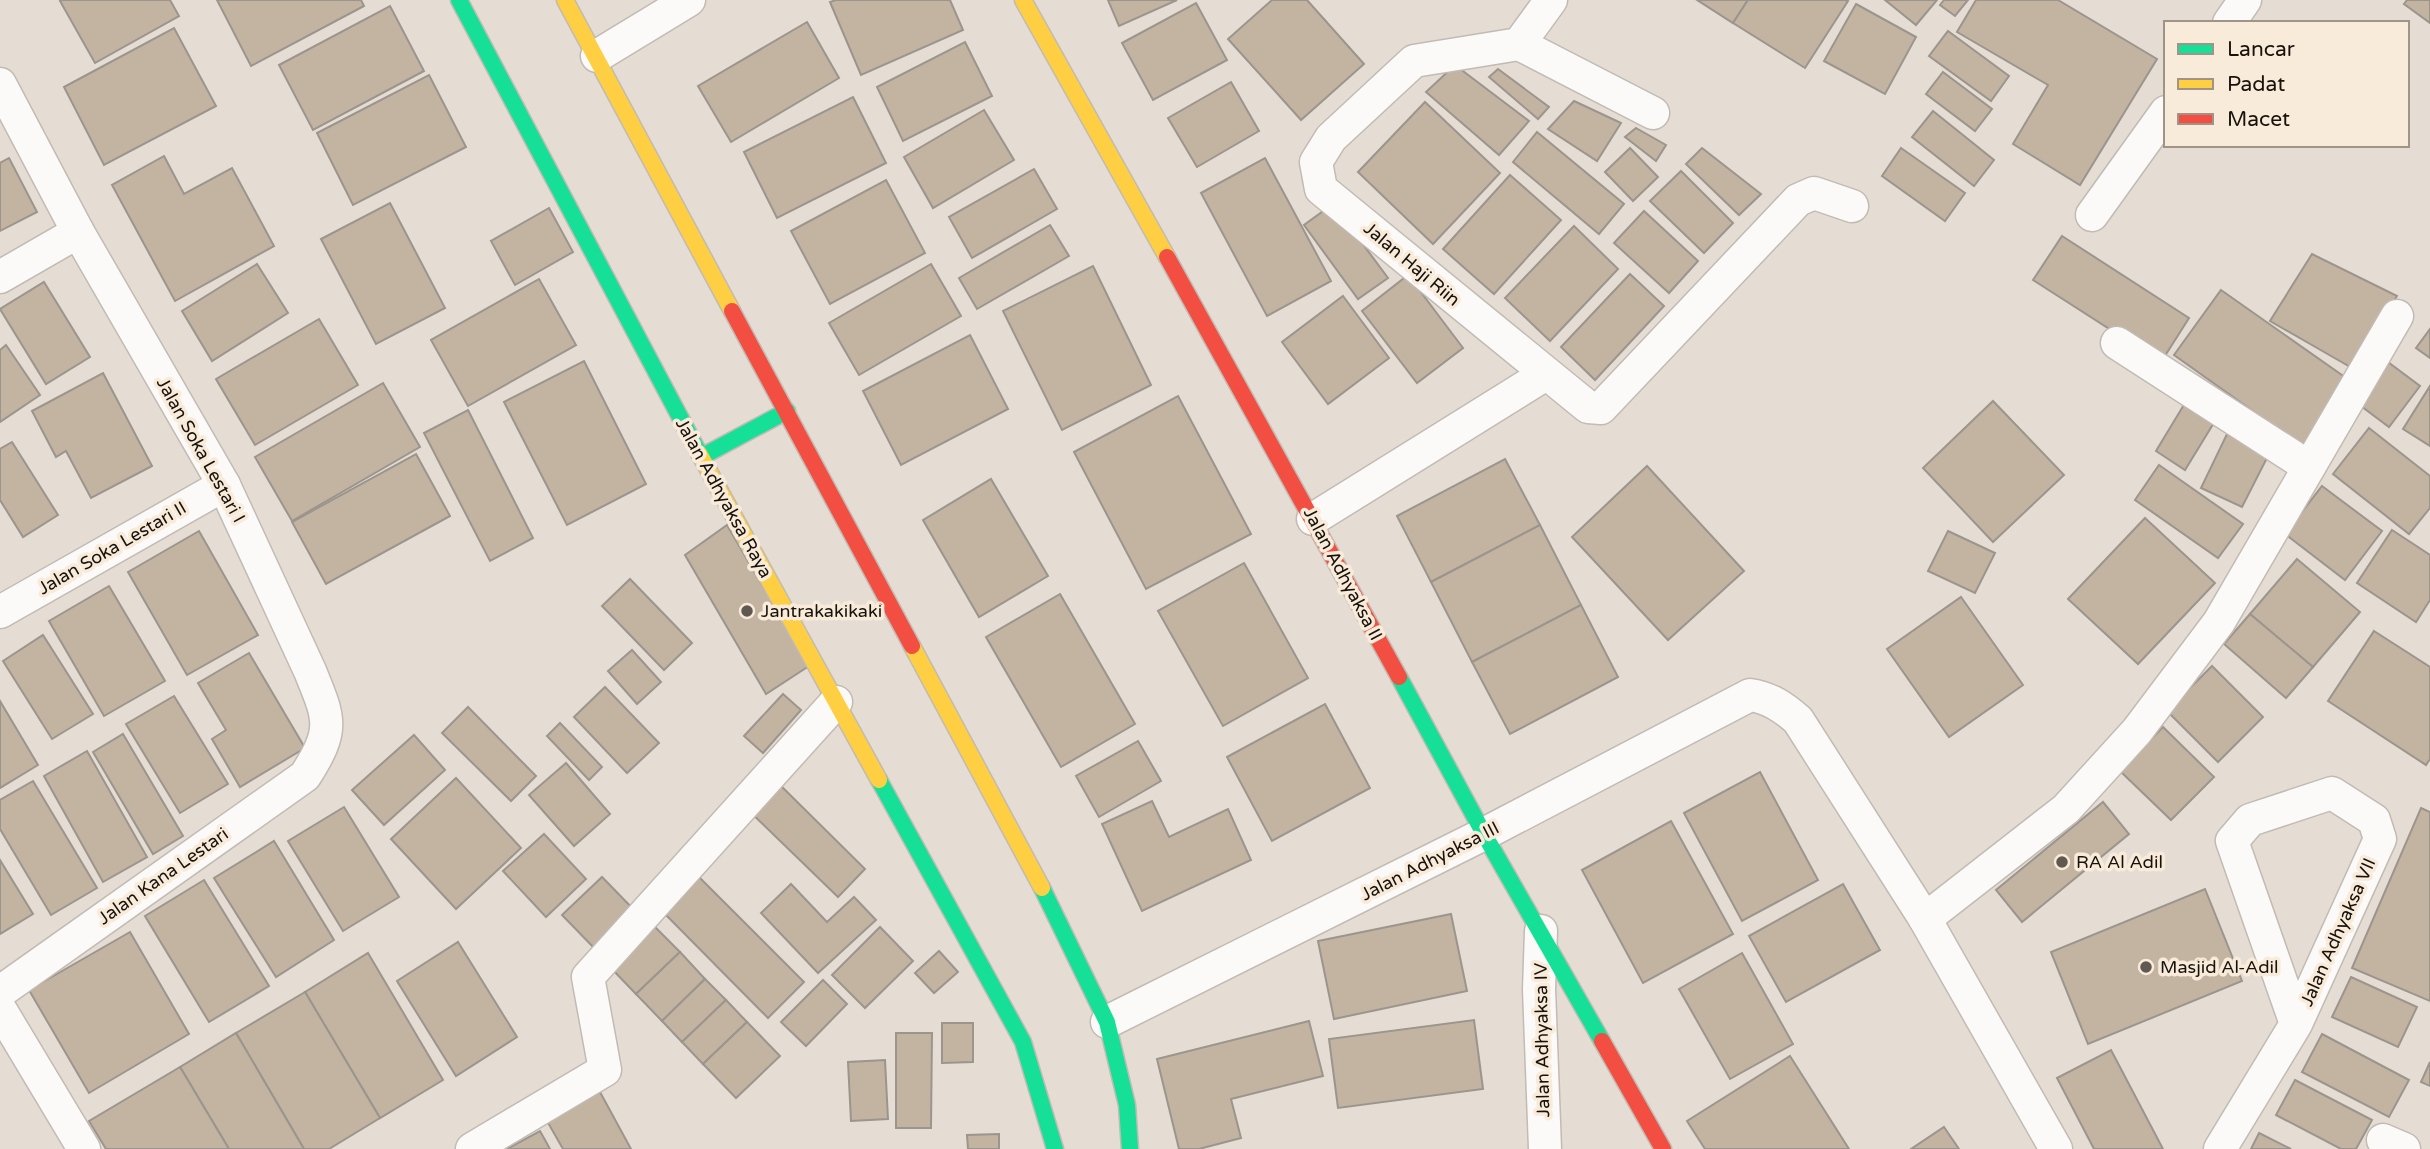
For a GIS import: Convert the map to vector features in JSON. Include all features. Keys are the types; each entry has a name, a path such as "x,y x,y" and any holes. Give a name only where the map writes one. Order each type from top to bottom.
{"main road":[{"name":"Jalan Adhyaksa Raya","path":"459,0 701,457 1023,1042 1055,1149"},
{"path":"565,0 1063,928 1107,1022 1127,1105 1130,1149"},
{"name":"Jalan Adhyaksa II","path":"1023,0 1313,519 1484,834 1663,1149"},
{"path":"701,457 787,411"}],"street":[{"path":"597,56 690,0"},
{"path":"1551,0 1519,44 1653,113"},
{"path":"2230,21 2245,0"},
{"name":"Jalan Haji Riin","path":"1519,44 1414,61 1331,138 1316,162 1321,189 1588,407 1601,408 1798,200 1814,193 1852,206"},
{"name":"Jalan Soka Lestari I","path":"0,84 78,232 224,485 322,702 328,726 320,754"},
{"path":"2092,215 2164,115"},
{"path":"0,277 78,232"},
{"path":"2056,1149 1925,919 2066,809 2137,731 2219,622 2397,316"},
{"path":"2117,343 2309,467"},
{"path":"1313,519 1546,374"},
{"name":"Jalan Soka Lestari II","path":"0,612 224,485"},
{"name":"Jalan Adhyaksa III","path":"1107,1022 1484,834 1750,695 1765,698 1781,706 1798,720 1925,919"},
{"path":"472,1149 605,1070 588,977 836,702"},
{"name":"Jalan Kana Lestari","path":"0,992 305,776 320,754"},
{"name":"Jalan Adhyaksa VII","path":"2220,1149 2296,1024 2380,839 2374,820 2332,793 2250,820 2232,841 2296,1024"},
{"name":"Jalan Adhyaksa IV","path":"1541,931 1539,989 1545,1149"},
{"path":"0,1009 84,1149"}],"building":[{"path":"170,0 179,16 95,63 60,1"},
{"path":"217,0 361,0 364,6 251,66"},
{"path":"950,0 963,30 861,75 830,2"},
{"path":"1108,0 1177,0 1119,26"},
{"path":"1272,0 1307,0 1364,64 1301,120 1228,39"},
{"path":"1697,0 1748,0 1733,23"},
{"path":"1748,0 1848,1 1805,68 1733,23"},
{"path":"1885,0 1937,0 1916,25"},
{"path":"1944,0 1968,0 1955,16 1940,5"},
{"path":"1976,0 2058,0 2157,59 2080,185 2013,144 2048,85 1957,32"},
{"path":"2407,0 2430,0 2430,23 2404,4"},
{"path":"1196,3 1227,60 1153,100 1122,43"},
{"path":"1856,4 1916,37 1885,94 1824,61"},
{"path":"390,6 424,71 313,130 279,65"},
{"path":"807,22 839,78 731,142 698,86"},
{"path":"174,28 216,106 104,165 64,87"},
{"path":"1948,31 2009,76 1991,101 1929,56"},
{"path":"965,42 992,96 903,141 877,87"},
{"path":"1455,65 1529,121 1499,155 1426,92"},
{"path":"1498,69 1549,107 1538,119 1489,77"},
{"path":"1943,72 1992,109 1975,131 1926,94"},
{"path":"429,75 466,147 353,205 317,133"},
{"path":"1231,82 1259,131 1197,167 1168,118"},
{"path":"853,97 886,163 777,218 744,152"},
{"path":"1574,101 1621,123 1597,161 1548,129"},
{"path":"1425,102 1500,173 1433,244 1358,172"},
{"path":"984,110 1014,160 933,208 904,157"},
{"path":"1933,111 1994,160 1974,186 1912,137"},
{"path":"1636,128 1666,145 1656,161 1625,137"},
{"path":"1537,132 1624,204 1599,234 1513,162"},
{"path":"1630,148 1658,177 1633,201 1605,172"},
{"path":"1702,148 1761,194 1739,215 1686,164"},
{"path":"1901,148 1965,193 1945,221 1882,176"},
{"path":"164,156 184,194 232,168 274,246 175,301 112,185"},
{"path":"9,158 37,212 0,231 0,163"},
{"path":"1265,158 1331,281 1267,316 1201,193"},
{"path":"1034,169 1057,209 972,258 949,217"},
{"path":"1681,171 1733,223 1704,253 1650,201"},
{"path":"1510,175 1561,220 1494,294 1443,249"},
{"path":"886,180 925,253 830,304 791,231"},
{"path":"390,203 445,308 376,344 321,239"},
{"path":"1333,204 1388,278 1358,299 1304,225"},
{"path":"549,208 573,252 515,285 491,241"},
{"path":"1644,211 1698,261 1669,293 1614,243"},
{"path":"1050,225 1069,256 977,309 959,278"},
{"path":"1574,226 1618,269 1550,341 1505,298"},
{"path":"2062,236 2189,318 2161,362 2033,280"},
{"path":"2312,254 2397,296 2352,368 2270,321"},
{"path":"257,264 288,313 212,361 182,311"},
{"path":"931,264 961,316 859,375 829,323"},
{"path":"1093,266 1151,385 1062,430 1003,311"},
{"path":"1630,274 1664,306 1595,380 1561,347"},
{"path":"1408,275 1463,348 1417,383 1362,311"},
{"path":"539,279 576,345 468,406 431,340"},
{"path":"44,282 90,357 46,384 0,309"},
{"path":"2221,290 2349,380 2302,446 2174,355"},
{"path":"1343,296 1389,358 1328,404 1282,342"},
{"path":"319,319 358,385 255,445 216,379"},
{"path":"2430,329 2430,358 2416,348"},
{"path":"970,335 1008,409 901,465 863,391"},
{"path":"6,345 40,395 0,422 0,350"},
{"path":"584,361 646,484 567,525 504,402"},
{"path":"2388,362 2420,386 2389,427 2357,403"},
{"path":"103,373 152,466 91,498 66,451 56,457 32,411"},
{"path":"383,383 420,447 292,521 255,457"},
{"path":"2430,386 2430,446 2403,429"},
{"path":"1178,396 1251,534 1146,589 1074,452"},
{"path":"1993,401 2064,475 1993,542 1923,468"},
{"path":"2185,403 2215,421 2185,470 2156,451"},
{"path":"468,410 533,538 490,561 424,433"},
{"path":"2369,428 2430,476 2430,508 2409,534 2333,474"},
{"path":"2227,434 2269,454 2242,507 2201,488"},
{"path":"12,442 58,515 23,537 0,500 0,449"},
{"path":"416,454 450,516 326,584 292,522"},
{"path":"1505,459 1540,525 1431,582 1397,516"},
{"path":"2159,465 2243,524 2218,558 2135,500"},
{"path":"1647,466 1744,571 1668,640 1572,537"},
{"path":"991,479 1048,576 979,617 923,520"},
{"path":"2322,486 2382,531 2345,580 2285,534"},
{"path":"2145,518 2215,583 2138,664 2068,599"},
{"name":"Jantrakakikaki","path":"727,525 809,666 766,694 685,555"},
{"path":"1540,525 1581,605 1472,662 1431,582"},
{"path":"2392,530 2430,555 2430,600 2416,622 2357,583"},
{"path":"199,531 258,635 187,675 128,572"},
{"path":"1948,531 1995,553 1975,593 1928,571"},
{"path":"2297,559 2360,612 2313,667 2250,614"},
{"path":"1244,563 1308,678 1223,726 1158,611"},
{"path":"630,579 692,643 664,670 602,606"},
{"path":"109,586 165,681 104,716 49,621"},
{"path":"1060,594 1135,724 1061,767 986,637"},
{"path":"1961,597 2023,685 1949,737 1887,649"},
{"path":"1581,605 1618,677 1510,734 1472,662"},
{"path":"2250,614 2313,667 2286,698 2224,644"},
{"path":"2374,631 2430,667 2430,759 2426,765 2328,701"},
{"path":"43,635 93,714 52,739 3,661"},
{"path":"632,650 661,682 637,704 608,671"},
{"path":"249,653 305,748 240,787 212,739 226,730 198,683"},
{"path":"2212,666 2263,717 2218,762 2167,711"},
{"path":"605,687 659,743 627,773 574,717"},
{"path":"783,694 801,710 763,753 744,736"},
{"path":"174,696 228,784 180,813 126,724"},
{"path":"0,701 38,765 0,788"},
{"path":"1325,704 1370,788 1272,841 1227,757"},
{"path":"468,707 536,776 511,801 442,733"},
{"path":"560,723 602,767 589,780 547,736"},
{"path":"2163,727 2214,777 2171,820 2120,771"},
{"path":"123,734 183,836 153,854 93,752"},
{"path":"414,735 445,770 384,825 352,790"},
{"path":"1138,741 1161,781 1099,817 1076,776"},
{"path":"87,751 147,857 103,882 44,776"},
{"path":"566,763 610,814 574,846 529,795"},
{"path":"1760,772 1818,880 1742,921 1684,813"},
{"path":"772,777 865,869 838,897 744,806"},
{"path":"456,778 521,848 456,909 391,839"},
{"path":"33,781 97,888 51,915 0,829 0,800"},
{"path":"1152,801 1169,837 1228,809 1251,860 1142,911 1102,824"},
{"name":"RA Al Adil","path":"2103,802 2129,834 2022,922 1996,890"},
{"path":"344,807 399,897 343,931 288,841"},
{"path":"2421,808 2430,812 2430,1001 2352,968"},
{"path":"1671,821 1733,934 1643,983 1582,870"},
{"path":"544,834 586,879 546,917 503,871"},
{"path":"274,841 334,940 276,977 214,878"},
{"path":"0,860 33,914 0,934"},
{"path":"697,875 804,982 768,1018 661,910"},
{"path":"602,877 640,916 600,954 562,915"},
{"path":"204,880 269,986 209,1022 145,916"},
{"path":"791,884 827,922 854,897 876,920 818,973 761,913"},
{"path":"1843,884 1880,950 1786,1002 1749,936"},
{"name":"Masjid Al-Adil","path":"2205,889 2242,981 2088,1044 2051,952"},
{"path":"1451,914 1467,991 1334,1019 1318,941"},
{"path":"651,923 680,952 636,994 608,965"},
{"path":"880,927 913,961 865,1008 832,975"},
{"path":"130,932 189,1034 89,1093 29,990"},
{"path":"458,942 517,1037 456,1076 397,981"},
{"path":"939,951 958,972 934,993 915,973"},
{"path":"680,952 705,979 662,1021 636,994"},
{"path":"368,953 443,1080 380,1118 305,992"},
{"path":"1742,953 1793,1044 1730,1079 1679,989"},
{"path":"2351,977 2417,1007 2398,1047 2332,1017"},
{"path":"705,979 726,1000 682,1042 662,1021"},
{"path":"823,980 847,1004 806,1046 781,1022"},
{"path":"305,992 380,1118 329,1149 304,1149 236,1033"},
{"path":"726,1000 747,1022 703,1064 682,1042"},
{"path":"1474,1020 1483,1089 1338,1108 1329,1039"},
{"path":"1309,1021 1323,1076 1231,1099 1241,1138 1199,1149 1179,1149 1157,1059"},
{"path":"747,1022 780,1056 736,1098 703,1064"},
{"path":"942,1023 973,1023 973,1062 942,1063"},
{"path":"236,1033 304,1149 229,1149 180,1067"},
{"path":"896,1033 932,1033 931,1128 896,1128"},
{"path":"2322,1034 2409,1080 2389,1117 2302,1072"},
{"path":"2111,1050 2163,1149 2094,1149 2057,1078"},
{"path":"1790,1056 1849,1149 1705,1149 1687,1121"},
{"path":"885,1060 888,1119 851,1121 848,1062"},
{"path":"2430,1062 2430,1086 2421,1082"},
{"path":"180,1067 229,1149 106,1149 89,1121"},
{"path":"2295,1080 2372,1120 2356,1149 2341,1149 2276,1115"},
{"path":"600,1092 631,1149 563,1149 547,1121"},
{"path":"1944,1127 1959,1149 1911,1149"},
{"path":"540,1131 550,1149 507,1149"},
{"path":"2259,1133 2291,1149 2251,1149"},
{"path":"999,1134 999,1149 968,1149 967,1135"}],"traffic: fast":[{"path":"459,0 699,453"},
{"path":"701,457 787,411"},
{"path":"1399,677 1484,834 1602,1041"},
{"path":"879,780 1023,1042 1055,1149"},
{"path":"1042,888 1107,1022 1127,1105 1130,1149"}],"traffic: slow":[{"path":"565,0 732,311"},
{"path":"1023,0 1167,257"},
{"path":"699,453 879,780"},
{"path":"912,646 1042,888"}],"traffic: jam":[{"path":"1167,257 1399,677"},
{"path":"732,311 912,646"},
{"path":"1602,1041 1663,1149"}],"place":[{"name":"Jantrakakikaki","path":"747,611"},
{"name":"RA Al Adil","path":"2062,862"},
{"name":"Masjid Al-Adil","path":"2146,967"}]}
